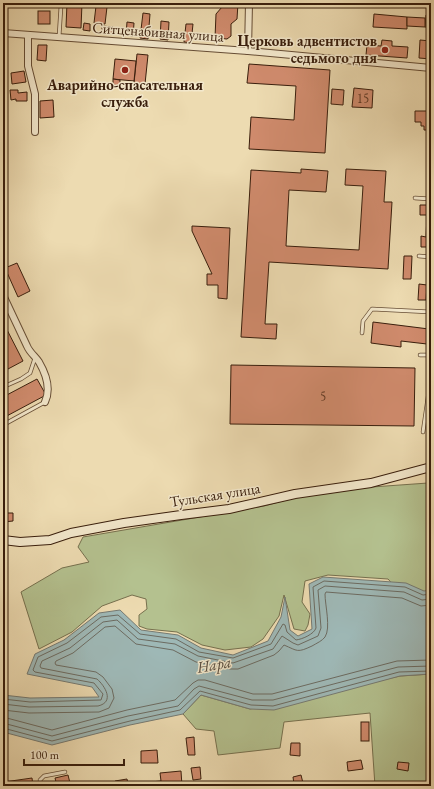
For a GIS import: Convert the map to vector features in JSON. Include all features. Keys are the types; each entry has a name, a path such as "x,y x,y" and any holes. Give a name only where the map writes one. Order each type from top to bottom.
{"street":[{"path":"248,51 249,3"},
{"name":"Ситценабивная улица","path":"3,33 248,51 431,68"},
{"path":"28,35 28,66 35,94 35,132"},
{"path":"3,295 26,346 47,378 48,394 45,402"},
{"name":"Тульская улица","path":"3,540 20,542 50,540 71,533 124,523 229,509 295,494 371,483 431,467"}],"lane":[{"path":"59,37 60,3"},
{"path":"415,198 431,199"},
{"path":"419,256 431,257"},
{"path":"362,333 363,321 372,309 431,312"},
{"path":"420,355 431,355"},
{"path":"3,387 30,373 35,358"},
{"path":"423,432 431,376"},
{"path":"3,425 45,402"},
{"path":"41,786 40,780 44,776 65,772"}],"green space":[{"path":"431,482 431,610 402,594 388,579 328,575 305,581 302,602 310,614 305,631 294,629 284,595 279,616 263,639 251,647 225,650 202,645 177,632 147,629 139,626 139,615 147,609 146,599 132,595 102,606 72,632 39,649 21,592 62,568 89,562 78,547 83,537 264,506 305,495 358,488"},
{"path":"431,674 431,786 375,786 370,713 284,722 280,748 218,755 214,731 196,729 183,714 201,695 250,709 400,676"}],"water":[{"name":"Нара","path":"323,577 406,583 424,591 431,590 431,674 400,676 274,710 250,709 201,695 183,714 130,725 52,745 3,732 3,695 30,698 99,697 92,687 27,674 35,654 64,640 99,613 120,610 141,630 178,635 201,648 233,655 268,641 281,617 285,597 290,630 298,636 312,629 309,584"}],"building":[{"path":"67,3 82,3 81,28 66,27"},
{"path":"223,3 238,3 237,19 231,24 231,36 227,39 215,38 216,14 222,7"},
{"path":"96,6 107,7 105,24 94,23"},
{"path":"38,11 50,11 50,24 38,24"},
{"path":"143,13 150,14 148,39 140,38"},
{"path":"374,14 407,17 407,29 373,27"},
{"path":"426,15 431,15 431,28 425,27"},
{"path":"407,17 425,18 425,27 407,26"},
{"path":"161,21 169,22 168,40 160,39"},
{"path":"127,22 134,23 133,36 126,35"},
{"path":"84,23 90,24 90,31 83,30"},
{"path":"186,24 193,24 191,43 184,42"},
{"path":"102,26 113,27 112,34 102,33"},
{"path":"382,40 392,41 392,46 408,47 407,58 366,55 367,45 381,46"},
{"path":"420,40 431,41 431,59 419,58"},
{"path":"38,45 47,45 46,61 37,60"},
{"path":"137,54 148,55 145,84 134,83"},
{"name":"Аварийно-спасательная служба","path":"115,59 136,61 134,81 113,79"},
{"path":"249,64 330,70 325,153 249,149 251,117 294,120 296,86 247,83"},
{"path":"24,71 26,82 12,84 11,73"},
{"path":"113,79 120,80 120,86 113,85"},
{"path":"354,88 373,90 372,108 352,107"},
{"path":"332,89 344,90 343,105 331,104"},
{"path":"10,90 18,90 18,93 27,92 27,101 16,101 16,99 11,100"},
{"path":"53,100 54,117 40,118 40,101"},
{"path":"429,102 431,102 431,130 424,130 424,126 421,126 421,122 415,122 415,111 429,111"},
{"path":"301,169 328,171 326,192 289,190 286,246 359,250 363,186 345,185 346,169 386,171 384,202 392,202 388,269 269,262 265,324 277,324 276,339 241,337 251,170 301,173"},
{"path":"420,205 431,205 431,247 421,247 421,236 426,237 427,215 420,215"},
{"path":"192,226 230,228 227,299 218,298 218,285 207,285 207,274 212,274 192,231"},
{"path":"404,256 412,256 411,279 403,279"},
{"path":"17,263 30,291 18,297 5,268"},
{"path":"419,284 427,285 426,300 418,300"},
{"path":"3,322 23,361 8,369 3,358"},
{"path":"373,322 429,329 427,344 401,341 401,347 371,343"},
{"path":"231,365 415,368 414,426 230,424"},
{"path":"37,379 46,395 3,418 3,397"},
{"path":"3,513 13,513 13,521 3,522"},
{"path":"361,722 369,722 369,741 361,741"},
{"path":"194,737 195,755 188,755 186,738"},
{"path":"291,743 300,743 300,756 290,755"},
{"path":"157,750 158,763 141,763 141,751"},
{"path":"361,760 363,769 348,771 347,762"},
{"path":"398,762 409,763 408,771 397,769"},
{"path":"200,767 201,779 193,780 191,768"},
{"path":"181,771 182,786 115,786 115,781 127,779 128,784 161,781 160,773"},
{"path":"68,775 70,783 57,786 55,778"},
{"path":"301,775 303,783 294,784 293,777"},
{"path":"32,778 33,786 5,786 4,782"},
{"path":"369,783 369,786 357,786 357,784"}],"place":[{"name":"Церковь адвентистов седьмого дня","path":"385,50"},
{"name":"Аварийно-спасательная служба","path":"125,70"}]}
